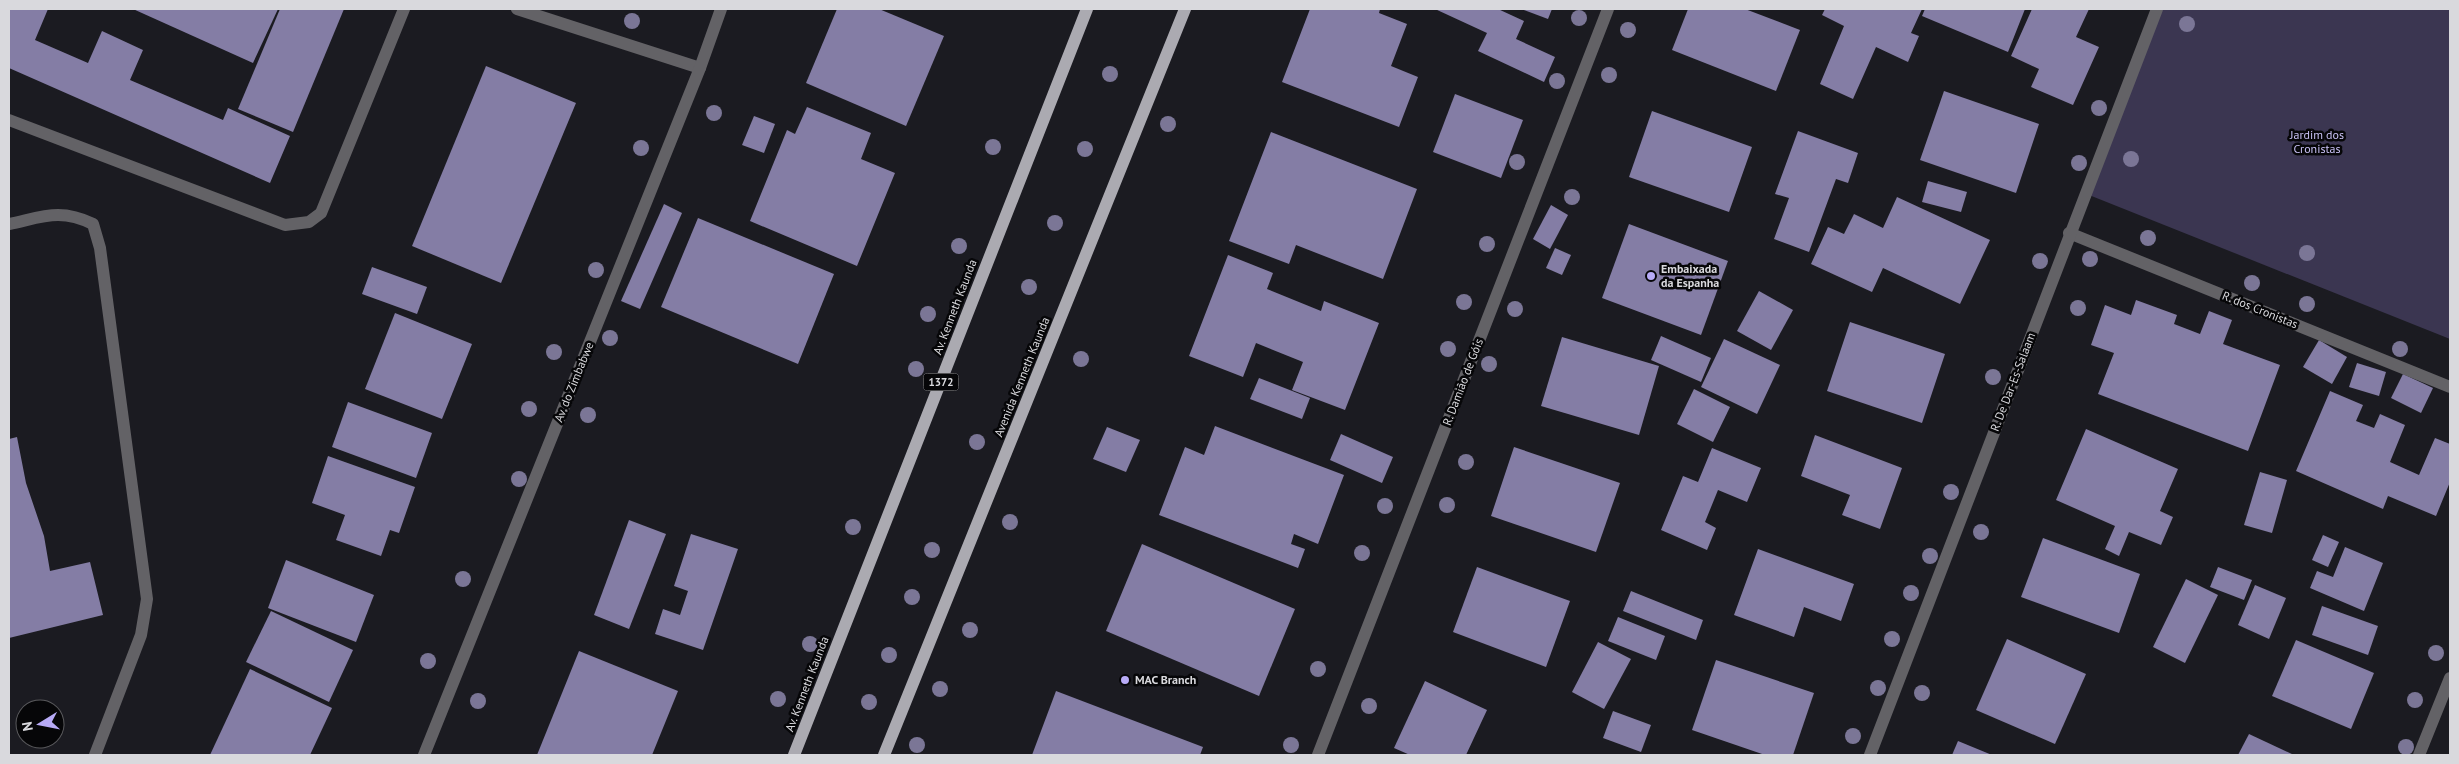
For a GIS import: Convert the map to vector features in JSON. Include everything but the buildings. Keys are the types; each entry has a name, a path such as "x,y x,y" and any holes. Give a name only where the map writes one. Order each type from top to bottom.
{"main road":[{"name":"Av. Kenneth Kaunda","path":"794,755 1087,9"},
{"name":"Avenida Kenneth Kaunda","path":"884,755 1185,9"}],"street":[{"path":"9,120 285,225 309,222 321,213 404,9"},
{"path":"517,9 700,68"},
{"name":"Av. do Zimbabwe","path":"424,755 700,68 721,9"},
{"name":"R. Damião de Góis","path":"1318,755 1608,9"},
{"name":"R. De Dar-Es-Salaam","path":"1870,755 2069,233 2157,9"},
{"path":"9,224 53,214 76,216 93,224 100,248 147,599 141,635 95,755"},
{"name":"R. dos Cronistas","path":"2069,233 2450,387"},
{"path":"2419,755 2450,678"}],"green space":[{"name":"Jardim dos Cronistas","path":"2162,9 2450,9 2450,339 2089,195"}],"place":[{"name":"Embaixada da Espanha","path":"1651,276"},
{"name":"MAC Branch","path":"1125,680"}]}
